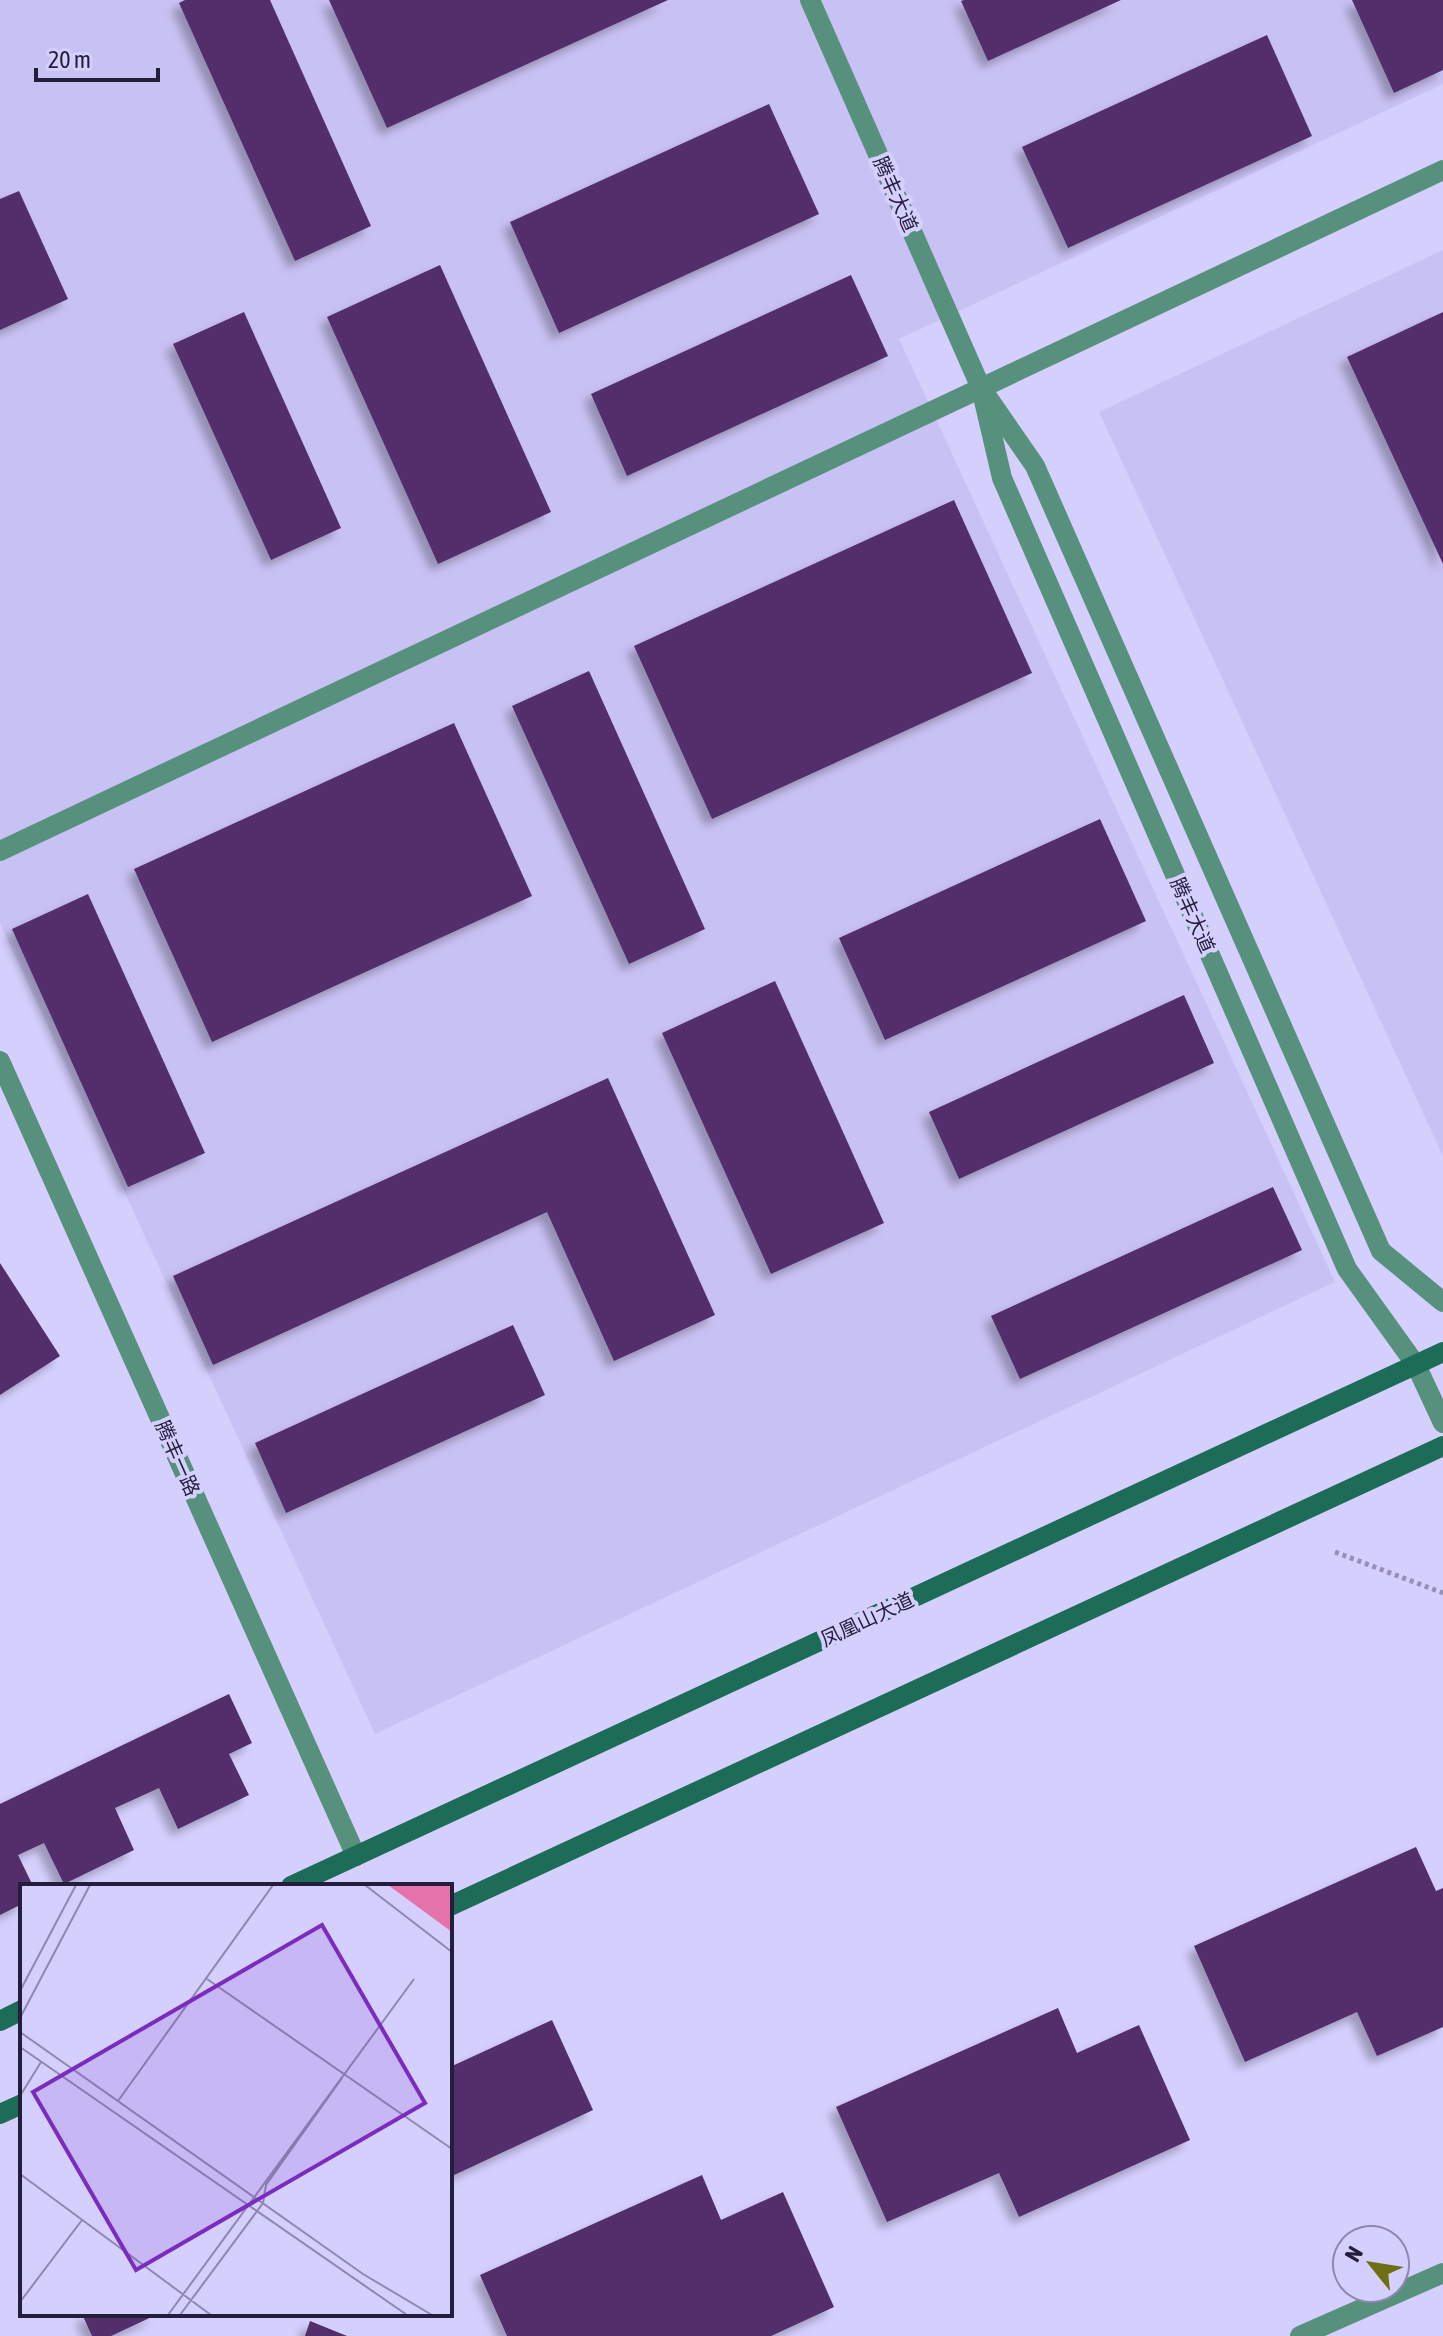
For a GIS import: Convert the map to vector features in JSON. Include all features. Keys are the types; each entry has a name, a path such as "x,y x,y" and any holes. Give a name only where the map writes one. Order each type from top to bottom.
{"main road":[{"name":"凤凰山大道","path":"295,1884 1443,1352"},
{"path":"452,1905 1443,1446"},
{"path":"0,2021 20,2011"},
{"path":"0,2114 20,2105"}],"street":[{"name":"腾丰大道","path":"810,0 981,388 1002,478 1347,1269 1416,1365 1443,1423"},
{"path":"0,851 1443,170"},
{"name":"腾丰大道","path":"981,388 1035,466 1381,1251 1443,1302"},
{"name":"腾丰一路","path":"0,1061 356,1856"},
{"path":"1300,2336 1443,2273"}],"path":[{"path":"1335,1552 1443,1593"}],"shaded area":[{"path":"0,0 1443,0 1443,84 899,339 1335,1282 375,1734 0,923"},
{"path":"1443,250 1443,1156 1099,412"}],"building":[{"path":"185,0 270,0 371,226 295,261 179,3"},
{"path":"329,0 668,0 387,128"},
{"path":"1121,0 988,61 961,1"},
{"path":"1352,0 1443,0 1443,70 1394,93"},
{"path":"1267,35 1312,136 1068,248 1022,147"},
{"path":"769,104 819,214 559,333 510,222"},
{"path":"19,191 68,299 0,330 0,199"},
{"path":"440,265 551,512 438,564 327,317"},
{"path":"851,275 888,356 627,476 591,394"},
{"path":"244,312 341,528 271,560 173,344"},
{"path":"1443,312 1443,564 1347,357"},
{"path":"954,500 1032,673 712,819 634,646"},
{"path":"589,671 705,929 629,964 512,706"},
{"path":"454,723 532,896 212,1042 134,869"},
{"path":"1100,819 1146,921 885,1040 839,938"},
{"path":"88,894 205,1153 128,1187 12,929"},
{"path":"775,981 884,1223 771,1274 662,1033"},
{"path":"1184,995 1214,1063 959,1179 929,1112"},
{"path":"608,1078 715,1315 614,1361 547,1212 213,1365 173,1276"},
{"path":"1273,1187 1302,1250 1020,1379 991,1316"},
{"path":"0,1263 60,1356 0,1395"},
{"path":"513,1325 545,1395 286,1513 255,1443"},
{"path":"229,1694 252,1743 229,1754 249,1795 178,1829 159,1788 115,1808 134,1850 64,1884 44,1843 18,1855 32,1884 20,1884 20,1905 0,1915 0,1804"},
{"path":"1416,1847 1436,1891 1443,1888 1443,2027 1377,2056 1357,2012 1245,2062 1194,1946"},
{"path":"1058,2008 1077,2053 1139,2025 1190,2140 1019,2217 999,2173 887,2222 836,2107"},
{"path":"552,2020 593,2110 452,2176 452,2066"},
{"path":"702,2175 721,2220 783,2192 834,2307 771,2336 507,2336 480,2275"},
{"path":"83,2316 154,2316 111,2336 92,2336"},
{"path":"310,2321 347,2336 305,2336"}]}
